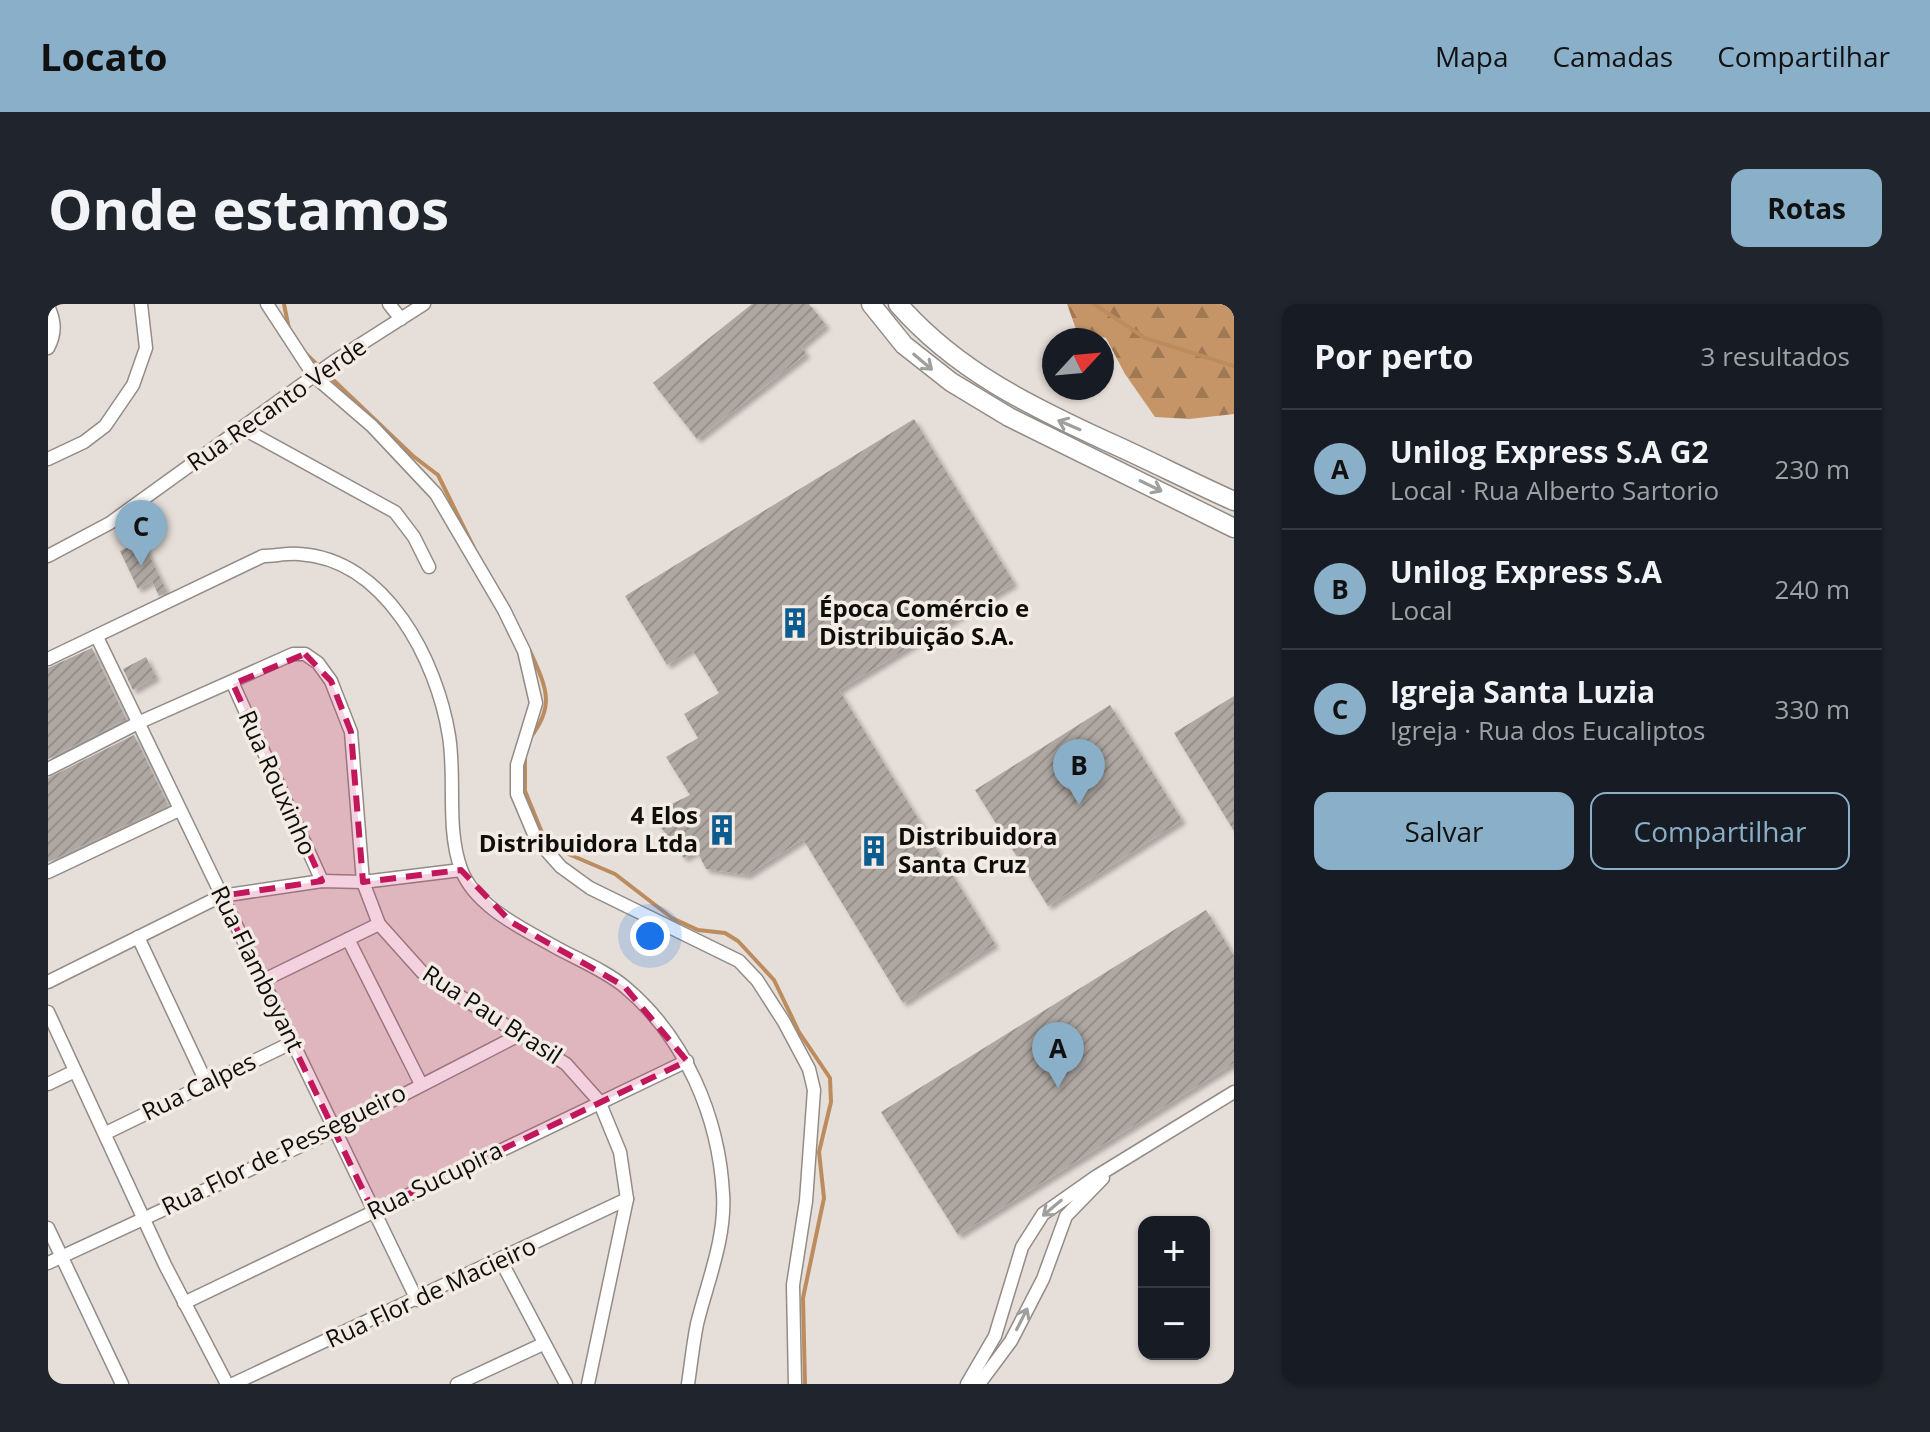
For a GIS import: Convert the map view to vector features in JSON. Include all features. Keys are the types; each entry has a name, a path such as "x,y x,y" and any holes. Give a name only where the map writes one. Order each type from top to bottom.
{"main road":[{"path":"871,304 904,345 951,382 1009,417 1234,528"},
{"path":"898,304 930,337 994,386 1056,420 1234,501"}],"street":[{"path":"48,459 84,442 105,426 133,385 146,348 141,304"},
{"path":"267,304 316,374 372,426 436,494 504,610 524,651 536,703 517,765 517,794 536,839 561,867 590,888 739,961 771,1001 809,1069 814,1090 806,1201 793,1285 795,1384"},
{"path":"389,304 401,319"},
{"name":"Rua Recanto Verde","path":"48,556 110,523 333,362 424,304"},
{"path":"48,306 53,317 54,334 48,348"},
{"path":"244,429 395,512 414,537 429,567"},
{"path":"48,659 263,556 300,554 332,562 370,581 408,627 438,689 449,738 455,842 461,870 482,898 511,922 624,986 660,1021 687,1061 707,1111 723,1195 715,1263 697,1326 688,1384"},
{"name":"Rua Flamboyant","path":"97,637 417,1300"},
{"name":"Rua Pau Brasil","path":"48,769 140,722 233,684 293,654 305,654 318,663 331,681 351,732 356,760 357,841 363,882 379,924 422,972 566,1064 599,1101 620,1152 627,1199 588,1384"},
{"name":"Rua Rouxinho","path":"233,684 322,881"},
{"path":"48,872 179,810"},
{"path":"48,982 221,896 322,881 363,882 461,870"},
{"path":"264,980 379,924"},
{"path":"138,937 206,1082"},
{"path":"348,939 421,1084"},
{"path":"48,1012 184,1303 227,1384"},
{"name":"Rua Flor de Pessegueiro","path":"48,1263 335,1130 519,1035"},
{"name":"Rua Calpes","path":"106,1133 293,1042"},
{"name":"Rua Sucupira","path":"184,1303 687,1061"},
{"path":"48,1084 75,1071"},
{"path":"967,1384 995,1336 1009,1282 1027,1239 1043,1214 1116,1164 1234,1092"},
{"path":"979,1384 1011,1341 1043,1279 1066,1216 1116,1164"},
{"name":"Rua Flor de Macieiro","path":"233,1384 501,1261 627,1199"},
{"path":"48,1228 122,1384"},
{"path":"1027,1239 1053,1248"},
{"path":"501,1261 566,1384"},
{"path":"457,1384 543,1344"}],"highlighted area":[{"path":"305,654 331,681 351,732 363,882 461,870 511,922 624,986 687,1061 373,1211 221,896 322,881 233,684"}],"green space":[{"path":"1067,304 1234,304 1234,414 1189,419 1155,417 1114,353 1114,328 1076,328"}],"building":[{"path":"752,304 809,304 826,325 801,346 806,354 697,439 653,383"},
{"name":"Época Comércio e Distribuição S.A.","path":"914,419 1014,583 839,690 995,944 903,1003 803,839 747,875 706,869 697,851 684,858 651,814 690,795 666,757 698,738 684,714 719,693 692,649 667,665 625,596"},
{"path":"142,540 167,592 159,596 152,581 138,589 120,551"},
{"path":"92,648 126,719 48,759 48,668"},
{"path":"146,657 156,677 133,690 123,669"},
{"path":"1234,696 1234,831 1174,733"},
{"path":"1110,705 1182,820 1048,906 975,790"},
{"path":"134,735 168,805 48,862 48,778"},
{"path":"1206,910 1234,956 1234,1063 958,1235 881,1112"}],"waterway":[{"path":"284,304 289,329"},
{"path":"1094,304 1145,338 1234,366"},
{"path":"305,353 413,456 438,475 474,548"},
{"path":"530,651 546,696 543,716 530,738"},
{"path":"525,758 525,791 545,840 559,850 615,874 672,918 698,930 725,933 738,941 774,980 799,1032 830,1078 831,1102 819,1152 824,1198 803,1298 805,1384"}],"place":[{"name":"Igreja Santa Luzia","path":"141,566"},
{"name":"Época Comércio e Distribuição S.A.","path":"795,623"},
{"name":"Unilog Express S.A","path":"1079,805"},
{"name":"4 Elos Distribuidora Ltda","path":"722,830"},
{"name":"Distribuidora Santa Cruz","path":"874,851"},
{"name":"Unilog Express S.A G2","path":"1058,1088"}]}
